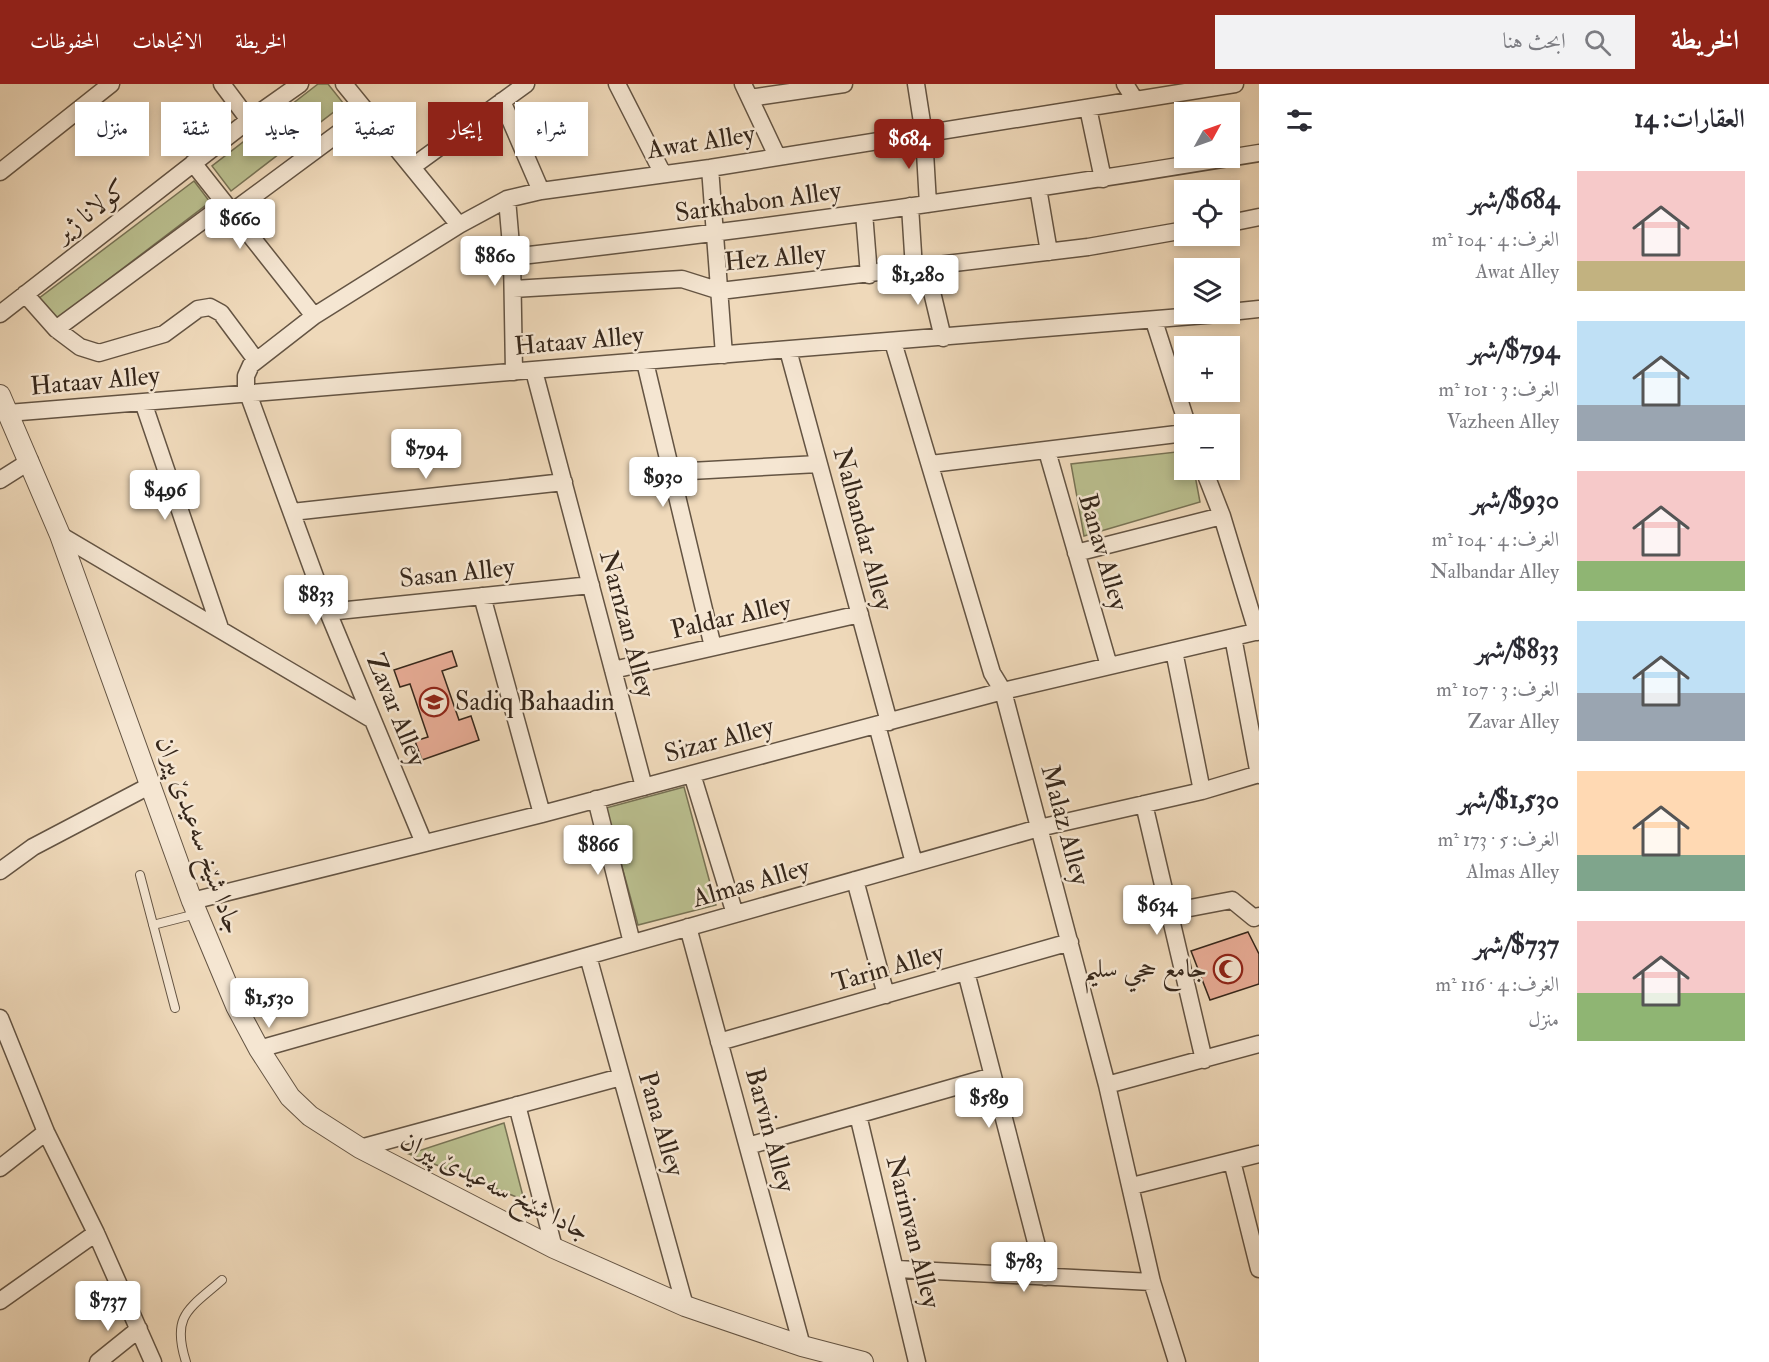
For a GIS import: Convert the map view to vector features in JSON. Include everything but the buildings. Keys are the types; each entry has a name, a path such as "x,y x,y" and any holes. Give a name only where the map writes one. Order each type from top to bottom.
{"street":[{"path":"0,172 111,84"},
{"path":"222,84 243,112"},
{"name":"کولانا ژیر","path":"274,102 300,84"},
{"path":"344,84 359,102"},
{"path":"412,166 526,84"},
{"path":"617,84 663,174"},
{"path":"777,156 747,91 844,84"},
{"path":"916,84 924,135 928,204"},
{"path":"1125,84 1135,100"},
{"name":"Awat Alley","path":"256,360 314,316 459,225 507,200 541,191 710,168 1235,84"},
{"path":"502,101 541,191"},
{"path":"1088,108 1103,179"},
{"name":"کولانا ژیر","path":"0,314 243,125"},
{"path":"56,329 333,135"},
{"name":"Sarkhabon Alley","path":"512,257 714,235 1103,179 1259,153"},
{"path":"404,156 459,225"},
{"path":"193,163 314,316"},
{"path":"710,168 724,355"},
{"path":"1038,188 1049,252"},
{"path":"507,200 512,257 514,372"},
{"path":"910,206 920,268 943,338"},
{"path":"864,213 869,275"},
{"path":"1240,221 1259,218"},
{"name":"Hez Alley","path":"513,289 682,279 720,291 1049,252 1174,232"},
{"path":"25,294 56,329 80,347 99,353 164,334 198,309 210,307 220,313 256,360 246,376 248,394"},
{"path":"1240,311 1259,309"},
{"name":"Hataav Alley","path":"8,413 1174,319"},
{"path":"1154,321 1184,414"},
{"name":"Malaz Alley","path":"893,342 992,673 1003,691 1107,1085 1132,1186 1152,1282 1177,1362"},
{"name":"Nalbandar Alley","path":"788,350 860,614 914,863"},
{"path":"645,362 713,647"},
{"name":"Narnzan Alley","path":"534,371 644,787"},
{"name":"Zavar Alley","path":"248,394 328,612 424,843"},
{"name":"جادا شێخ سەعیدێ پیران","path":"0,395 60,535 194,907 236,1006 259,1049 290,1096 303,1110 360,1148 554,1248 685,1306 802,1346 863,1362"},
{"path":"143,402 220,628"},
{"path":"931,464 1174,434"},
{"name":"Banav Alley","path":"1047,451 1109,666"},
{"path":"0,480 30,461"},
{"path":"672,472 818,464"},
{"path":"1208,480 1222,516 1258,632"},
{"path":"292,512 564,482"},
{"path":"1076,553 1222,516"},
{"path":"60,535 373,720"},
{"name":"Sasan Alley","path":"328,612 591,585"},
{"path":"482,596 542,814"},
{"name":"Paldar Alley","path":"613,670 860,614"},
{"name":"Sizar Alley","path":"194,907 424,843 542,814 1003,691 1258,632"},
{"path":"1233,637 1259,774"},
{"path":"1174,651 1202,791"},
{"path":"692,774 735,914"},
{"name":"Almas Alley","path":"259,1049 1040,828 1202,791 1259,774"},
{"path":"0,871 33,847 151,785"},
{"path":"596,799 633,943"},
{"path":"1144,804 1203,1060"},
{"path":"855,880 886,995"},
{"path":"1169,912 1232,900 1254,918 1259,916"},
{"name":"Barvin Alley","path":"688,927 802,1346"},
{"name":"Tarin Alley","path":"719,1042 1070,942"},
{"name":"Pana Alley","path":"588,956 685,1306"},
{"path":"966,972 1045,1277"},
{"path":"0,1018 46,1132 96,1233 153,1362"},
{"path":"1107,1085 1259,1044"},
{"path":"748,1146 993,1076"},
{"path":"360,1148 621,1077"},
{"path":"517,1105 554,1248"},
{"name":"Narinvan Alley","path":"858,1115 897,1269 917,1362"},
{"path":"0,1168 46,1132"},
{"path":"1132,1186 1259,1154"},
{"path":"1232,1161 1259,1269"},
{"path":"0,1301 96,1233"},
{"path":"897,1269 1152,1282"},
{"path":"98,1362 139,1329"}],"lane":[{"path":"140,875 175,1008"},
{"path":"153,925 194,907"},
{"path":"186,1362 179,1328 186,1312 222,1280"}],"green space":[{"path":"318,84 328,84 342,102 333,102 333,112 321,122 321,102 295,102"},
{"path":"243,142 243,156 276,156 231,191 212,166 225,156 231,156 231,151"},
{"path":"194,181 210,202 55,320 38,299"},
{"path":"1174,452 1174,480 1196,480 1200,502 1084,536 1071,464"},
{"path":"684,787 716,905 638,925 606,808"},
{"path":"504,1123 524,1200 409,1154"}],"place":[{"name":"Sadiq Bahaadin","path":"434,702"},
{"name":"جامع حجي سليم","path":"1228,969"}]}
